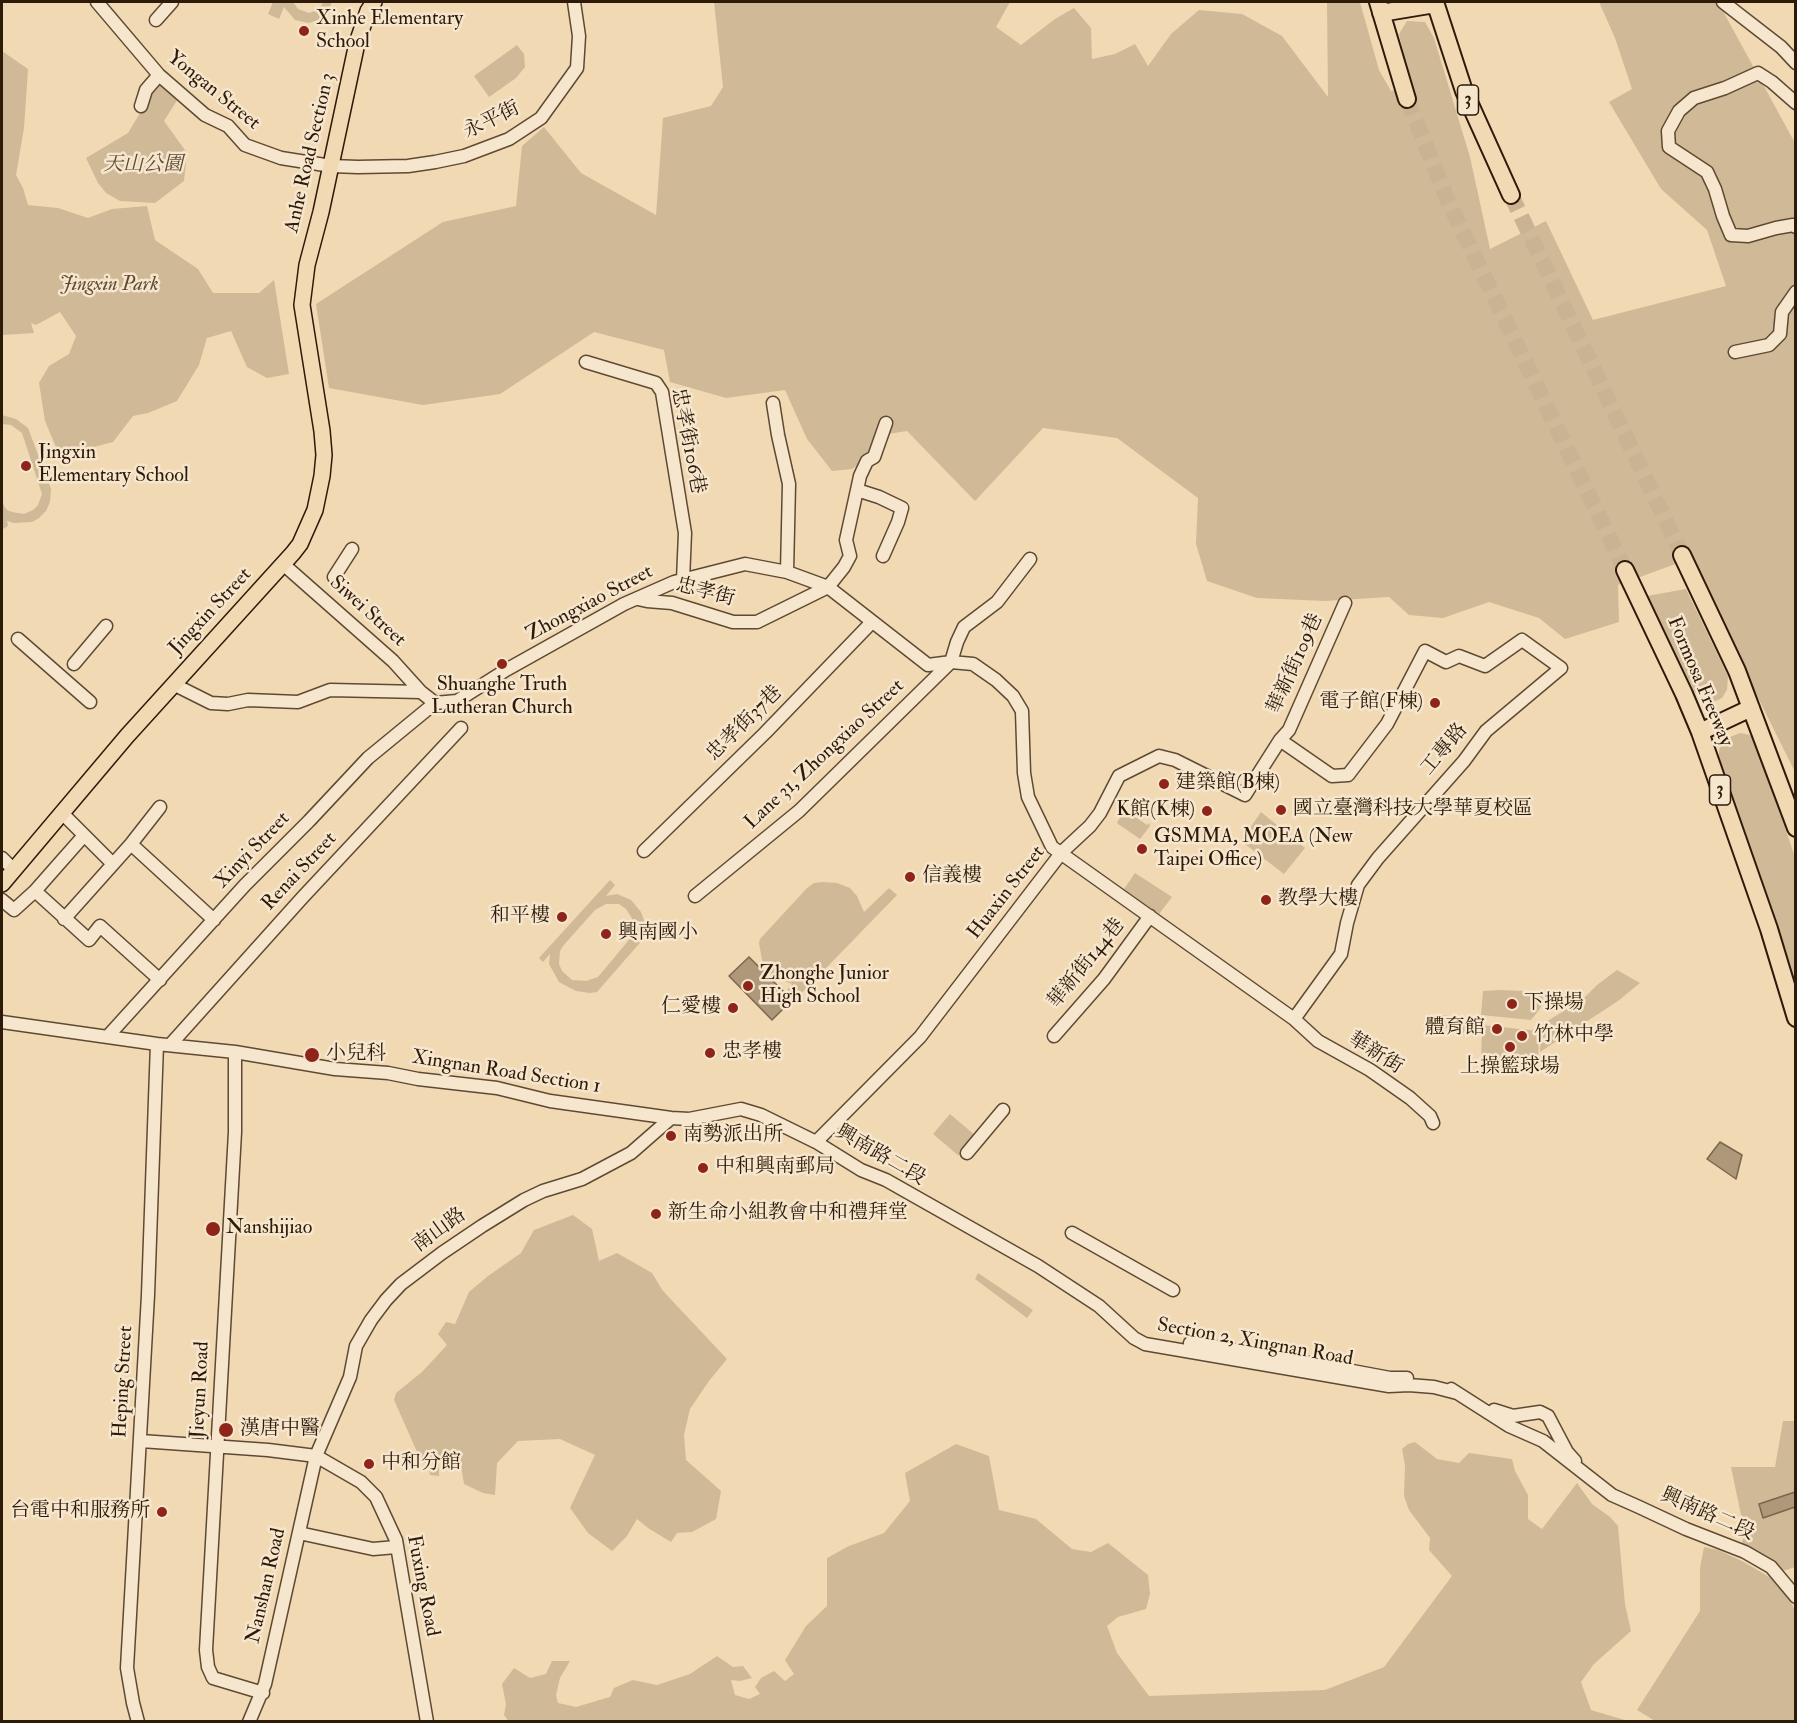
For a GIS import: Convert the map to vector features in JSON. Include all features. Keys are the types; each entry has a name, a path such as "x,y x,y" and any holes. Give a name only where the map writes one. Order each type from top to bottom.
{"highway":[{"path":"1407,99 1380,7 1435,3"},
{"name":"3","path":"1435,3 1464,91 1511,195"},
{"name":"Formosa Freeway","path":"1682,555 1737,671 1796,828"},
{"name":"Formosa Freeway","path":"1625,570 1700,732 1769,929 1796,1018"},
{"path":"1700,732 1751,708"}],"main road":[{"name":"Anhe Road Section 3","path":"303,318 302,305 307,265 357,43 368,11 374,2"},
{"name":"Jingxin Street","path":"2,884 173,684 300,544 315,510 324,455 303,318"}],"street":[{"name":"Yongan Street","path":"98,2 159,75 205,115 228,126 245,145 280,159 331,166"},
{"path":"156,20 172,2"},
{"name":"永平街","path":"331,166 408,166 452,159 509,139 541,118 577,68 579,36 574,2"},
{"path":"1723,2 1781,47 1796,63"},
{"path":"1796,103 1758,73 1725,88 1694,98 1679,111 1668,131 1669,147 1707,172 1731,235 1748,236 1776,228 1796,226"},
{"path":"141,106 146,90 159,75"},
{"path":"1735,352 1769,345 1780,334 1782,312 1796,292"},
{"name":"忠孝街106巷","path":"586,362 657,383 662,392 685,533 683,580"},
{"path":"773,403 789,484 787,572"},
{"path":"828,587 850,556 846,540 860,476 867,461 874,457 886,423"},
{"path":"857,490 879,496 902,508 883,556"},
{"path":"334,577 352,549"},
{"path":"951,662 964,627 997,602 1030,559"},
{"name":"Siwei Street","path":"283,564 393,661 422,692"},
{"name":"Zhongxiao Street","path":"435,703 457,701 506,670 624,604 674,582 745,564 787,572 828,587 928,665 951,662 973,664 1013,696 1022,711 1024,773 1028,797 1052,847 1062,852"},
{"name":"忠孝街","path":"638,599 672,603 733,622 757,622 828,587"},
{"name":"華新街109巷","path":"1062,852 1090,826 1100,813 1119,776 1159,756 1176,760 1245,795 1280,740 1289,730 1345,603"},
{"name":"忠孝街37巷","path":"644,851 781,717 872,622"},
{"path":"74,664 106,626"},
{"path":"18,639 90,702"},
{"name":"工專路","path":"1280,740 1332,776 1348,775 1387,724 1425,651 1446,662 1459,656 1485,666 1522,640 1561,668 1486,731 1464,761 1378,858 1358,885 1341,954 1294,1019"},
{"name":"Lane 31, Zhongxiao Street","path":"695,896 799,811 951,662"},
{"path":"173,684 211,703 228,704 248,700 298,702 330,690 422,692 435,703"},
{"name":"Xinyi Street","path":"108,1036 245,885 368,758 435,703"},
{"name":"Renai Street","path":"170,1045 302,898 461,728"},
{"path":"64,919 131,844 160,807"},
{"path":"63,813 113,864"},
{"path":"2,900 14,910 35,891 80,840"},
{"path":"131,844 214,920"},
{"name":"Huaxin Street","path":"816,1142 920,1036 1062,852 1294,1019"},
{"path":"2,858 14,870"},
{"path":"35,891 89,940 100,926 160,980"},
{"name":"華新街144巷","path":"1054,1036 1104,979 1150,916"},
{"name":"華新街","path":"1294,1019 1318,1041 1370,1070 1410,1098 1430,1116 1433,1123"},
{"name":"Xingnan Road Section 1","path":"2,1022 157,1044 235,1052 335,1069 388,1073 496,1088 550,1101 671,1118"},
{"name":"Heping Street","path":"138,1722 132,1703 127,1668 141,1441 157,1044"},
{"name":"Jieyun Road","path":"235,1052 235,1132 206,1650 208,1667 213,1678 263,1693"},
{"name":"興南路二段","path":"671,1118 689,1119 741,1109 761,1115 816,1142 861,1170 886,1180 1038,1266 1058,1280"},
{"path":"967,1153 1003,1110"},
{"name":"南山路","path":"316,1456 350,1377 356,1346 371,1320 401,1284 442,1253 524,1200 543,1191 582,1179 630,1153 671,1118"},
{"path":"1072,1233 1173,1290"},
{"name":"Section 2, Xingnan Road","path":"1058,1280 1099,1306 1134,1338 1145,1344 1389,1386 1425,1386 1457,1393 1509,1426 1542,1441 1593,1483"},
{"name":"Section 2, Xingnan Road","path":"1470,1401 1513,1416 1540,1412 1548,1416 1567,1452 1593,1483"},
{"path":"141,1441 218,1445 316,1456"},
{"name":"Nanshan Road","path":"249,1722 263,1693 316,1456"},
{"name":"Fuxing Road","path":"316,1456 361,1482 376,1497 396,1540 427,1722"},
{"name":"興南路二段","path":"1593,1483 1612,1496 1745,1552 1771,1567 1796,1597"},
{"path":"299,1533 373,1549 396,1547"}],"green space":[{"path":"273,2 293,2 298,9 309,13 317,10 324,2 332,2 327,14 309,23 295,20 284,7 279,19 268,14"},
{"path":"714,2 1010,2 996,27 1021,45 1055,19 1074,8 1091,28 1092,59 1115,54 1135,44 1148,66 1171,34 1199,10 1242,14 1282,36 1328,97 1327,2 1360,2 1379,70 1391,91 1411,86 1399,34 1407,21 1425,22 1434,38 1470,157 1490,249 1546,221 1593,320 1726,286 1707,230 1661,189 1609,102 1632,89 1615,38 1599,2 1718,2 1795,143 1795,772 1689,559 1618,585 1619,622 1565,639 1539,618 1489,602 1443,618 1409,615 1389,597 1325,601 1257,598 1207,581 1196,544 1198,498 1117,438 1043,428 975,501 907,431 882,435 877,452 852,469 832,471 807,439 785,390 726,398 670,382 664,350 594,332 500,394 423,405 329,388 316,304 443,222 516,206 522,146 544,127 581,173 656,215 663,118 711,106 723,87"},
{"path":"517,45 524,54 525,67 516,78 489,97 474,76"},
{"name":"Jingxin Park","path":"2,51 28,69 24,128 16,175 28,205 58,208 88,218 112,209 147,206 155,240 198,269 213,293 259,293 274,280 289,374 267,378 247,367 231,331 207,338 199,365 177,401 148,413 133,416 113,442 59,454 45,421 39,383 49,366 69,354 76,336 60,312 36,325 31,323 34,333 2,335"},
{"name":"天山公園","path":"161,79 179,97 164,121 187,153 184,181 155,203 120,201 106,193 98,183 86,158 128,133 143,108 145,94"},
{"path":"2,415 16,419 28,428 51,489 50,502 46,511 39,518 32,522 7,521 8,526 3,529 2,499 7,510 24,514 38,505 42,494 22,433 11,425 2,424"},
{"path":"1686,589 1728,676 1727,690 1722,698 1711,703 1702,699 1694,691 1647,596"},
{"path":"1740,733 1750,735 1756,742 1795,857 1795,987 1718,758 1720,746 1725,739"},
{"path":"1129,810 1128,812 1147,825 1149,823 1150,826 1140,839 1117,822 1125,811"},
{"path":"1261,812 1305,848 1284,874 1241,841"},
{"path":"1135,873 1172,897 1159,914 1124,889"},
{"path":"610,880 615,885 606,896 617,894 631,900 641,912 647,929 645,937 597,992 576,991 559,982 549,964 550,954 543,962 539,958","holes":["606,904 619,904 626,909 633,920 635,929 628,941 598,977 586,981 572,980 562,971 559,964 560,951 563,946 595,910"]},
{"path":"814,883 837,883 850,888 857,896 864,912 889,888 897,895 796,999 787,990 792,984 772,976 762,960 759,943 760,939 807,888"},
{"path":"1617,970 1640,983 1618,1001 1540,1052 1541,1025 1583,999"},
{"name":"下操場","path":"1483,991 1549,992 1531,1020 1481,1015"},
{"path":"1442,1015 1472,1020 1468,1034 1439,1026"},
{"name":"上操籃球場","path":"1482,1025 1539,1031 1538,1071 1481,1062"},
{"path":"950,1114 976,1136 959,1156 933,1134"},
{"path":"573,1215 592,1229 599,1261 617,1253 652,1273 663,1291 727,1359 690,1409 684,1435 686,1460 721,1491 716,1519 692,1532 677,1533 671,1542 637,1519 627,1536 612,1551 588,1533 570,1508 595,1455 560,1439 518,1441 497,1463 495,1495 483,1493 464,1484 460,1460 439,1462 439,1476 430,1475 428,1463 422,1463 394,1400 396,1393 422,1372 447,1345 438,1334 446,1322 455,1324 469,1292 521,1253 534,1230"},
{"path":"978,1273 1033,1310 1027,1318 975,1279"},
{"path":"1783,1421 1795,1421 1795,1567 1783,1571 1768,1559 1741,1545 1745,1534 1731,1467 1775,1467"},
{"path":"1415,1442 1437,1459 1459,1463 1469,1453 1512,1459 1515,1471 1528,1495 1528,1519 1542,1529 1577,1483 1592,1504 1618,1526 1625,1604 1631,1631 1594,1664 1581,1682 1591,1710 1628,1721 509,1722 504,1715 506,1704 502,1684 514,1668 530,1678 546,1674 552,1661 570,1661 560,1678 556,1695 558,1703 576,1707 610,1697 614,1688 633,1680 657,1685 690,1674 717,1656 733,1667 743,1666 752,1678 740,1681 731,1680 735,1695 749,1699 760,1694 755,1687 761,1678 774,1671 785,1681 794,1674 785,1660 806,1626 827,1606 827,1558 849,1546 884,1533 910,1501 905,1473 956,1444 989,1456 999,1510 1036,1519 1072,1549 1091,1552 1108,1543 1148,1575 1150,1594 1146,1609 1118,1617 1107,1626 1117,1653 1149,1696 1325,1690 1384,1667 1452,1576 1429,1550 1430,1538 1409,1510 1404,1496 1405,1465 1402,1449"},
{"path":"1704,1547 1718,1550 1742,1561 1783,1585 1795,1611 1795,1721 1655,1721 1637,1710 1700,1611 1700,1568"}],"shaded area":[{"path":"749,957 792,1000 772,1020 729,976"},
{"path":"1720,1142 1742,1155 1736,1179 1707,1159"},
{"path":"1795,1492 1795,1507 1763,1518 1759,1504"}],"tunnel":[{"path":"1407,99 1448,201 1625,570"},
{"path":"1511,195 1682,555"}],"place":[{"name":"Xinhe Elementary School","path":"304,31"},
{"name":"Jingxin Elementary School","path":"26,466"},
{"name":"Shuanghe Truth Lutheran Church","path":"502,664"},
{"name":"電子館(F棟)","path":"1435,703"},
{"name":"建築館(B棟)","path":"1164,784"},
{"name":"國立臺灣科技大學華夏校區","path":"1281,810"},
{"name":"K館(K棟)","path":"1207,811"},
{"name":"GSMMA, MOEA (New Taipei Office)","path":"1142,849"},
{"name":"信義樓","path":"910,877"},
{"name":"教學大樓","path":"1266,900"},
{"name":"和平樓","path":"562,917"},
{"name":"興南國小","path":"606,934"},
{"name":"Zhonghe Junior High School","path":"748,986"},
{"name":"下操場","path":"1512,1004"},
{"name":"仁愛樓","path":"733,1008"},
{"name":"體育館","path":"1497,1029"},
{"name":"竹林中學","path":"1522,1036"},
{"name":"上操籃球場","path":"1510,1047"},
{"name":"忠孝樓","path":"710,1053"},
{"name":"小兒科","path":"312,1055"},
{"name":"南勢派出所","path":"671,1136"},
{"name":"中和興南郵局","path":"703,1168"},
{"name":"新生命小組教會中和禮拜堂","path":"656,1214"},
{"name":"Nanshijiao","path":"213,1229"},
{"name":"漢唐中醫","path":"226,1430"},
{"name":"中和分館","path":"369,1464"},
{"name":"台電中和服務所","path":"162,1512"}]}
